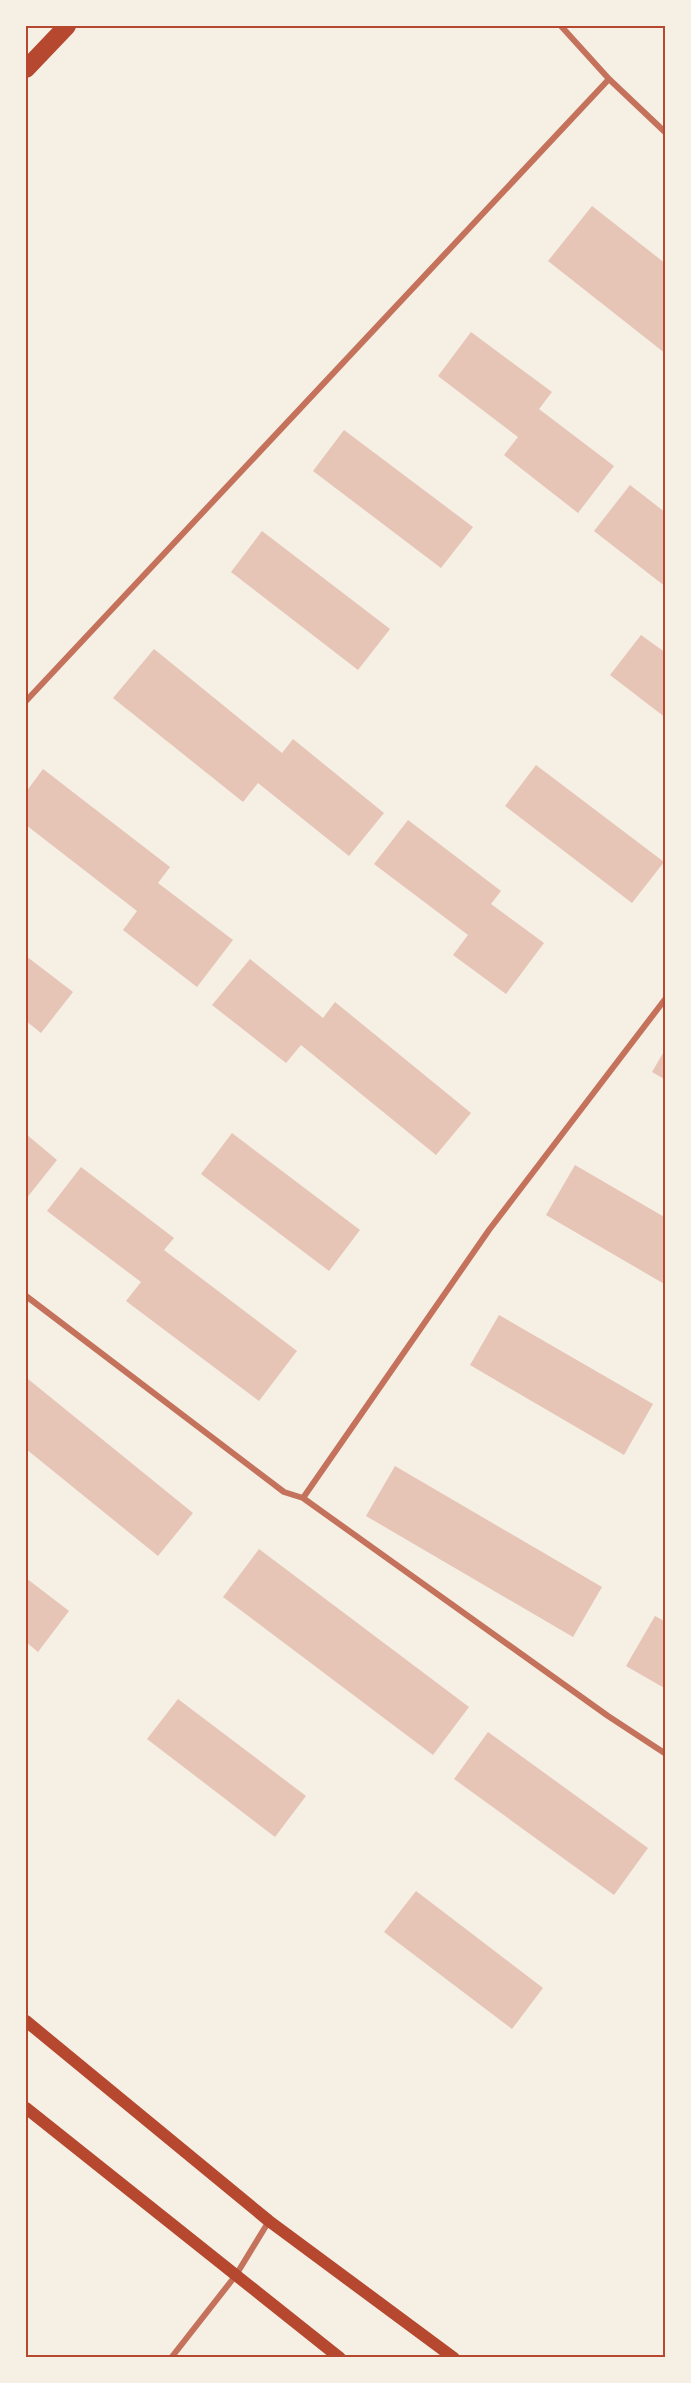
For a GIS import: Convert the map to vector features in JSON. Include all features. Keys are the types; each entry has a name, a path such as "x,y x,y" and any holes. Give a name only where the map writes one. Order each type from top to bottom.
{"highway":[{"path":"26,69 67,26"}],"main road":[{"path":"26,2021 269,2221 454,2358"},
{"path":"26,2108 340,2358"}],"street":[{"path":"561,26 609,79 666,134"},
{"path":"26,701 609,79"},
{"path":"303,1497 489,1230 666,998"},
{"path":"26,1296 284,1492 303,1497 599,1710 666,1754"},
{"path":"171,2358 236,2275 269,2221"}],"building":[{"path":"592,206 666,264 666,354 548,261"},
{"path":"471,332 552,392 539,409 614,466 578,513 504,455 518,437 438,376"},
{"path":"344,430 473,527 441,568 313,471"},
{"path":"630,485 666,513 666,587 594,531"},
{"path":"262,531 390,629 358,670 231,572"},
{"path":"641,635 666,653 666,718 610,675"},
{"path":"154,649 282,753 293,739 384,813 349,856 258,783 243,802 113,698"},
{"path":"536,765 664,862 632,903 505,806"},
{"path":"43,769 170,867 158,883 233,940 197,987 123,930 137,911 26,825 26,792"},
{"path":"408,820 501,891 491,904 544,943 506,994 453,955 468,935 374,864"},
{"path":"26,956 73,992 41,1033 26,1021"},
{"path":"250,959 323,1018 335,1002 471,1113 436,1155 301,1045 286,1063 212,1005"},
{"path":"666,1048 666,1080 652,1072"},
{"path":"232,1133 360,1230 329,1271 201,1174"},
{"path":"26,1134 57,1160 26,1199"},
{"path":"575,1165 666,1218 666,1285 546,1215"},
{"path":"81,1167 174,1238 164,1250 297,1351 259,1401 126,1301 141,1282 47,1211"},
{"path":"499,1315 653,1404 624,1455 470,1365"},
{"path":"28,1379 193,1513 158,1556 26,1449 26,1382"},
{"path":"395,1466 602,1587 573,1637 366,1516"},
{"path":"259,1549 469,1707 433,1755 223,1597"},
{"path":"26,1578 69,1611 38,1652 26,1642"},
{"path":"655,1616 666,1622 666,1689 626,1666"},
{"path":"178,1699 306,1796 275,1837 147,1739"},
{"path":"488,1732 648,1848 614,1895 454,1779"},
{"path":"416,1891 543,1988 512,2029 384,1932"}]}
